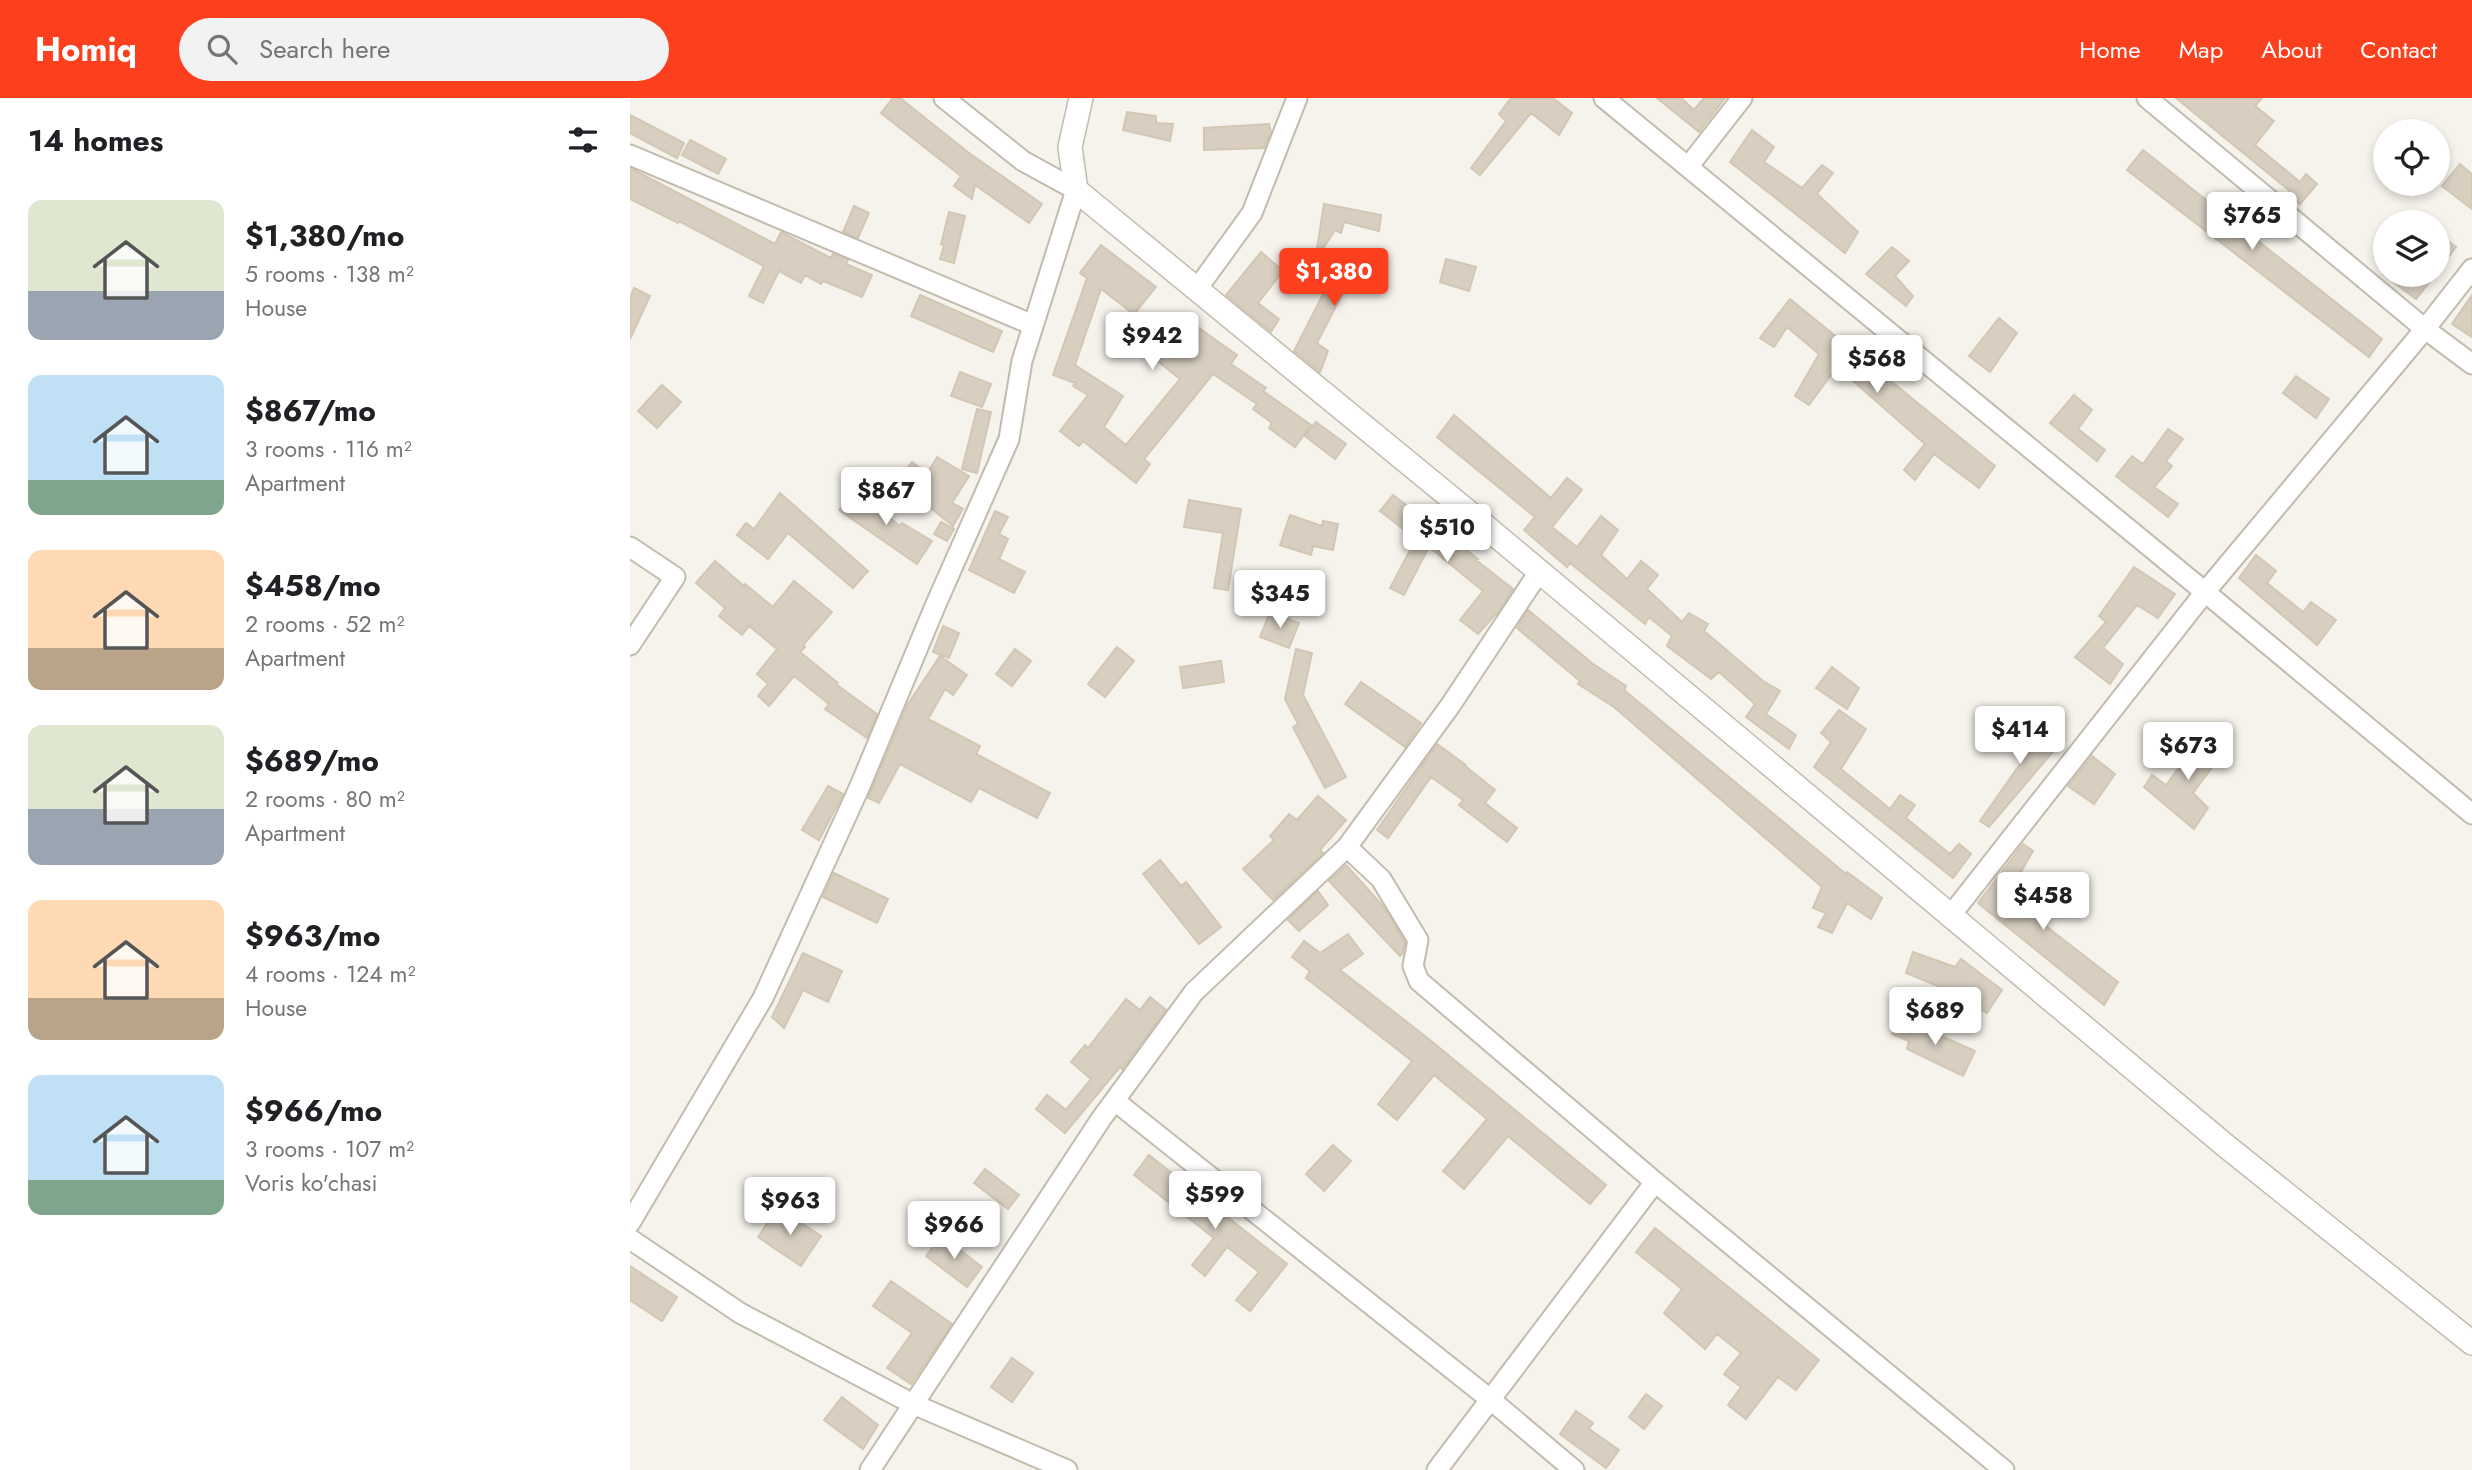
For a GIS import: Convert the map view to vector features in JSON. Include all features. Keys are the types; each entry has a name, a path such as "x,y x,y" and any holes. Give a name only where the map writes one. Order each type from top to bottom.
{"street":[{"path":"944,98 1023,161 1076,190 1539,572 2226,1146 2472,1343"},
{"path":"630,1223 763,998 860,786 1009,439 1022,361 1076,190 1070,147 1081,98"},
{"path":"1197,289 1252,213 1297,98"},
{"path":"1604,98 2472,814"},
{"path":"1688,167 1742,98"},
{"path":"2147,98 2425,329 2472,363"},
{"path":"630,155 1033,325"},
{"path":"1951,915 2205,592 2472,270"},
{"path":"630,547 675,577 630,645"},
{"path":"870,1470 1115,1101 1194,992 1348,847 1450,706 1539,572"},
{"path":"1348,847 1381,879 1418,940 1413,966 1419,981 1655,1182 2004,1470"},
{"path":"1115,1101 1491,1400 1574,1470"},
{"path":"1437,1470 1655,1182"},
{"path":"630,1239 740,1313 913,1404 1067,1470"}],"building":[{"path":"893,98 900,98 969,153 1042,204 1029,223 975,185 972,199 954,186 961,176 881,113"},
{"path":"1511,98 1553,98 1572,113 1559,135 1531,113 1480,175 1471,168 1506,121 1499,114"},
{"path":"1657,98 1681,98 1694,110 1704,98 1725,98 1699,132"},
{"path":"2176,98 2262,98 2255,106 2274,121 2255,145 2300,182 2306,174 2317,184 2300,204 2289,195 2291,192"},
{"path":"1127,112 1156,116 1156,123 1173,124 1170,141 1123,130"},
{"path":"630,115 684,143 677,158 630,133"},
{"path":"1269,124 1271,132 1264,148 1204,150 1204,128"},
{"path":"1752,130 1774,147 1764,162 1802,188 1822,165 1833,173 1817,194 1858,232 1845,253 1730,162"},
{"path":"690,140 726,159 718,174 682,155"},
{"path":"2143,150 2382,339 2369,357 2127,170"},
{"path":"2460,164 2472,174 2472,209 2450,192 2450,176"},
{"path":"630,168 775,244 781,232 831,258 833,254 848,260 846,264 872,275 862,297 823,281 821,284 805,275 801,283 779,271 763,303 749,296 764,266 679,221 678,223 630,199"},
{"path":"1324,204 1381,215 1379,231 1344,222 1341,233 1335,230 1315,261"},
{"path":"854,206 869,213 858,238 843,232"},
{"path":"949,212 965,216 954,263 940,259"},
{"path":"2450,242 2456,247 2450,255"},
{"path":"1101,245 1156,287 1134,314 1101,289 1075,365 1123,396 1104,427 1126,445 1180,379 1135,343 1155,318 1175,335 1186,319 1237,355 1231,364 1266,388 1263,391 1311,425 1295,447 1269,428 1272,423 1253,409 1257,404 1213,374 1144,459 1150,464 1136,483 1083,441 1079,446 1060,431 1088,395 1073,386 1075,383 1053,375 1087,278 1080,273"},
{"path":"1892,247 1909,261 1895,276 1913,296 1906,306 1866,274"},
{"path":"1261,252 1283,271 1258,303 1279,319 1271,332 1226,295"},
{"path":"1446,259 1476,267 1469,291 1440,282"},
{"path":"1339,263 1382,267 1377,291 1347,285 1317,343 1328,351 1320,372 1294,351"},
{"path":"2400,287 2426,287 2416,299"},
{"path":"634,288 650,296 630,339 630,298"},
{"path":"920,295 1002,331 993,352 911,316"},
{"path":"2472,295 2472,337 2452,324"},
{"path":"1790,299 1995,466 1979,488 1934,454 1915,480 1904,470 1925,444 1837,367 1809,405 1795,396 1819,354 1787,327 1774,347 1760,338"},
{"path":"1999,318 2017,333 1990,372 1969,356"},
{"path":"960,372 991,384 982,407 951,396"},
{"path":"2296,376 2329,399 2316,418 2283,393"},
{"path":"662,385 681,402 657,428 638,411"},
{"path":"2074,395 2092,410 2078,429 2105,450 2097,461 2050,423"},
{"path":"977,409 991,412 977,473 962,469"},
{"path":"1454,415 1551,498 1567,478 1582,490 1552,527 1577,547 1601,516 1618,530 1601,555 1627,579 1641,561 1658,575 1647,589 1682,622 1689,613 1708,624 1704,631 1763,681 1780,691 1766,714 1796,735 1789,749 1746,717 1755,704 1719,672 1711,679 1667,646 1672,636 1649,617 1645,624 1570,563 1567,567 1524,530 1535,517 1437,437"},
{"path":"1316,422 1346,444 1335,459 1305,436"},
{"path":"2168,429 2183,439 2166,461 2172,466 2154,487 2178,504 2168,517 2116,476 2132,456 2143,464"},
{"path":"937,457 969,476 952,503 963,509 953,526 897,481 912,462 927,474"},
{"path":"855,490 900,526 902,523 932,541 917,564 839,510"},
{"path":"780,493 868,571 853,588 788,533 768,559 737,535 746,523 754,529"},
{"path":"1393,495 1513,589 1498,612 1478,634 1460,620 1483,591 1429,547 1404,595 1390,588 1416,539 1380,511"},
{"path":"1189,500 1241,509 1228,590 1214,588 1223,533 1184,527"},
{"path":"995,511 1008,517 999,534 1008,539 999,559 1025,572 1014,593 969,570"},
{"path":"1290,515 1322,526 1323,521 1338,524 1333,550 1313,546 1311,555 1280,545"},
{"path":"941,522 954,529 947,541 934,534"},
{"path":"2256,555 2276,571 2267,583 2303,612 2311,602 2336,620 2317,645 2239,578"},
{"path":"715,561 773,607 794,581 832,612 800,652 838,683 837,685 877,714 867,738 825,709 829,704 794,676 769,706 758,696 768,684 757,674 777,649 749,626 742,635 719,616 725,608 696,583"},
{"path":"2134,567 2175,594 2158,618 2137,605 2103,648 2123,664 2110,684 2075,657 2106,622 2099,616"},
{"path":"1528,610 1592,663 1626,686 1624,690 1846,874 1847,872 1882,898 1871,919 1847,903 1832,933 1818,927 1826,913 1813,908 1822,887 1614,707 1578,684 1580,681 1517,628"},
{"path":"1270,612 1299,623 1289,648 1260,637"},
{"path":"943,626 959,633 949,658 933,652"},
{"path":"1117,647 1134,661 1105,697 1088,684"},
{"path":"1015,649 1031,661 1012,686 996,674"},
{"path":"1296,649 1312,653 1303,695 1346,777 1325,788 1293,727 1298,724 1285,699"},
{"path":"940,656 967,675 953,695 945,689 928,719 980,746 976,754 1050,793 1037,818 979,788 971,802 900,764 879,803 868,798 908,704"},
{"path":"1221,661 1224,682 1183,688 1180,667"},
{"path":"1832,667 1859,688 1847,709 1816,688"},
{"path":"1361,682 1421,723 1405,747 1345,704"},
{"path":"1839,710 1866,729 1841,769 1890,809 1900,795 1915,805 1906,818 1950,854 1959,844 1971,854 1953,878 1814,767 1831,742 1821,733"},
{"path":"2020,719 2056,748 1989,827 1980,821 2023,760 2003,742"},
{"path":"2204,733 2225,750 2193,793 2208,808 2194,829 2144,787 2152,775 2166,785"},
{"path":"1437,744 1495,790 1485,803 1517,828 1507,842 1459,805 1463,800 1431,777 1388,838 1377,830"},
{"path":"2092,756 2115,774 2094,804 2068,786"},
{"path":"828,786 843,794 819,840 802,830"},
{"path":"1318,796 1346,820 1320,850 1323,853 1273,900 1243,869 1274,840 1270,836 1289,814 1297,820"},
{"path":"2023,844 2033,851 2007,896 2118,982 2104,1005 1978,903"},
{"path":"1160,860 1181,886 1186,882 1221,927 1199,944 1143,874"},
{"path":"1346,865 1383,906 1405,942 1400,956 1329,881"},
{"path":"834,873 888,899 877,923 823,897"},
{"path":"1318,891 1328,905 1299,931 1288,920"},
{"path":"1348,934 1363,954 1340,970 1430,1040 1606,1185 1590,1204 1508,1136 1464,1189 1443,1171 1487,1119 1434,1075 1397,1120 1378,1104 1412,1061 1306,978 1310,971 1292,957 1304,941 1320,953"},
{"path":"1913,952 1955,967 1961,959 2002,990 1987,1013 1950,991 1906,973"},
{"path":"803,953 842,971 828,1002 803,990 784,1028 772,1017"},
{"path":"1150,997 1166,1010 1122,1069 1120,1067 1065,1133 1036,1109 1047,1095 1066,1110 1091,1079 1071,1062 1085,1045 1088,1048 1126,999 1140,1010"},
{"path":"1901,1018 1975,1051 1963,1076 1907,1049 1909,1041 1892,1034"},
{"path":"1333,1145 1351,1161 1324,1191 1306,1174"},
{"path":"1149,1155 1287,1264 1250,1311 1236,1300 1259,1272 1227,1247 1205,1276 1192,1265 1214,1238 1134,1175"},
{"path":"985,1169 1019,1195 1008,1209 974,1183"},
{"path":"778,1207 821,1236 801,1266 758,1237"},
{"path":"1655,1228 1819,1360 1796,1390 1778,1377 1746,1419 1728,1405 1741,1387 1724,1374 1741,1353 1717,1334 1705,1349 1664,1313 1682,1289 1636,1252"},
{"path":"942,1236 982,1267 967,1287 926,1256"},
{"path":"630,1266 677,1297 662,1321 630,1300"},
{"path":"891,1281 952,1324 911,1384 887,1368 912,1333 873,1306"},
{"path":"1012,1358 1033,1373 1012,1402 991,1387"},
{"path":"1646,1394 1662,1406 1644,1429 1629,1417"},
{"path":"842,1397 878,1425 863,1449 824,1420"},
{"path":"1576,1411 1593,1423 1589,1429 1619,1450 1606,1468 1560,1434"}]}
